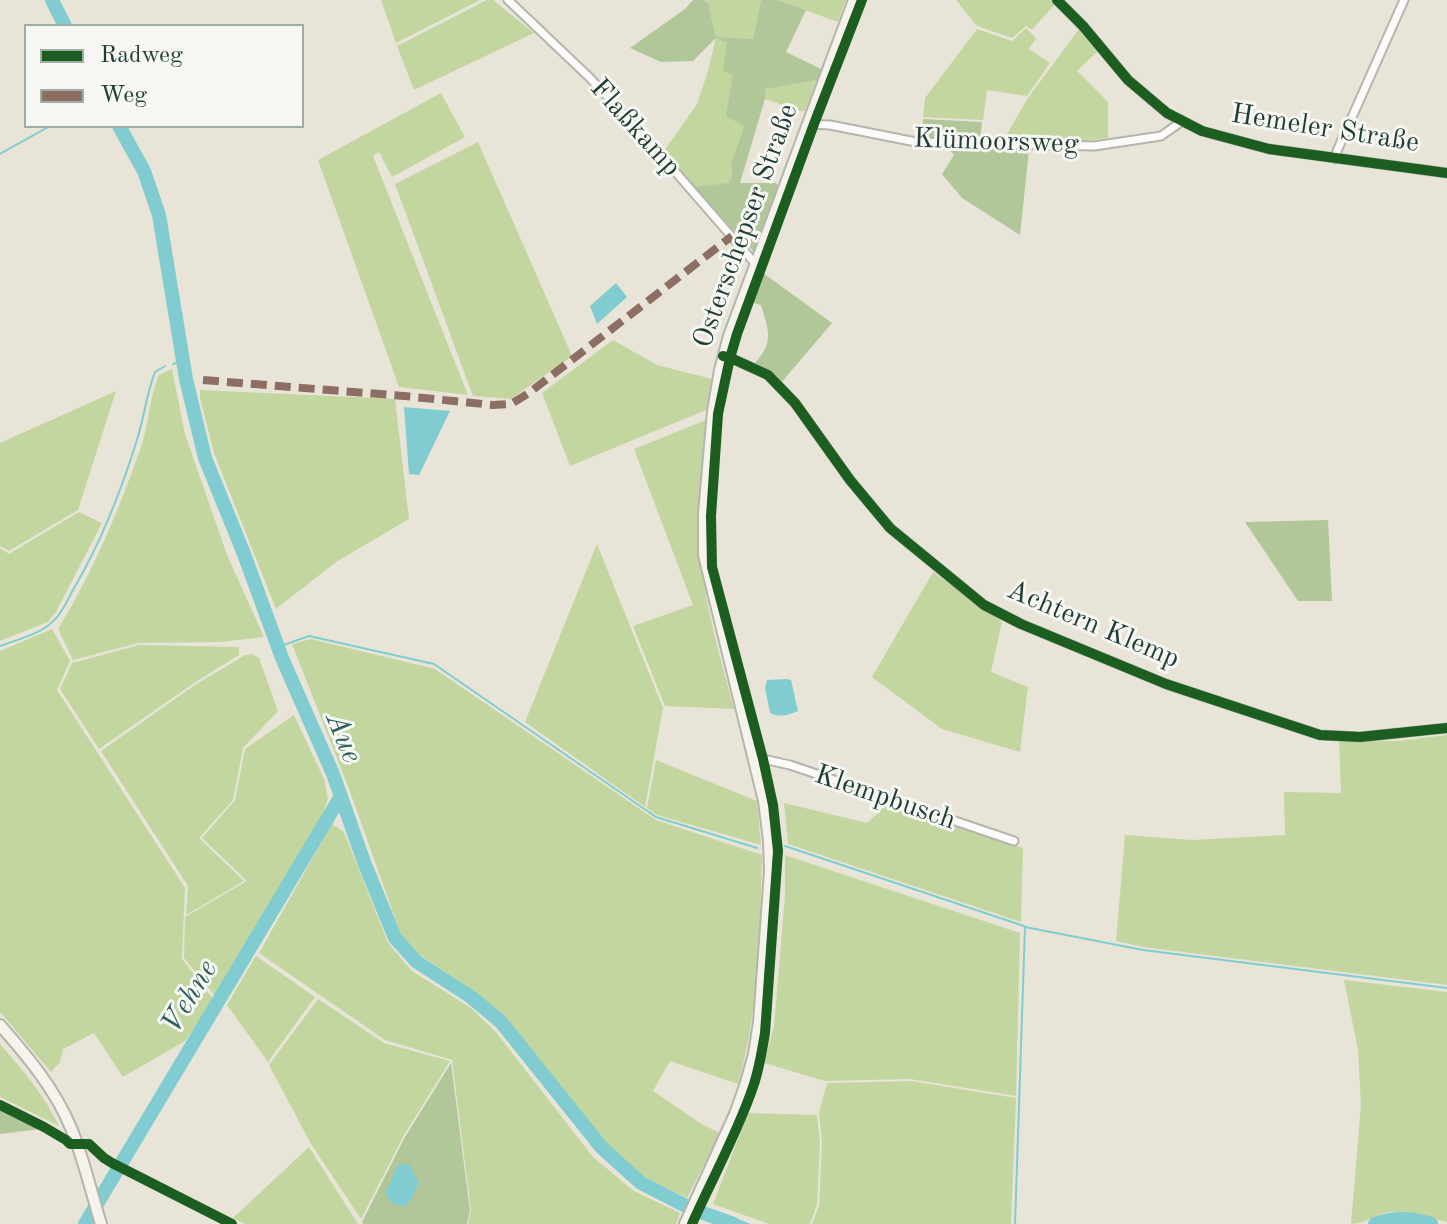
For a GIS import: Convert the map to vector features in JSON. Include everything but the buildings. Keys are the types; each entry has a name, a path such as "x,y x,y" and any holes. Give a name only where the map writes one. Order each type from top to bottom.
{"main road":[{"name":"Osterschepser Straße","path":"685,1222 740,1101 753,1059 759,1022 770,872 764,801 704,555 704,514 713,411 723,356 854,0"},
{"path":"0,1025 35,1066 61,1107 72,1129 100,1222"}],"street":[{"name":"Flaßkamp","path":"508,0 590,78 756,262"},
{"name":"Hemeler Straße","path":"1057,0 1128,80 1181,122 1202,131 1269,149 1447,173"},
{"path":"1336,159 1404,0"},
{"name":"Klümoorsweg","path":"807,124 830,125 916,142 1094,146 1161,136 1181,122"},
{"name":"Achtern Klemp","path":"723,356 768,375 795,403 850,480 890,528 984,605 1021,624 1166,684 1320,735 1360,737 1447,728"},
{"name":"Klempbusch","path":"755,762 763,759 790,765 1014,841"}],"green space":[{"path":"381,0 480,0 396,43"},
{"path":"487,0 493,0 534,33 414,90 397,46"},
{"path":"693,0 708,3 716,37 753,39 761,0 777,0 806,10 786,52 821,69 817,80 765,89 765,99 740,183 776,183 778,186 754,252 693,187 729,183 731,164 744,126 726,116 733,75 723,71 727,43 716,38 693,61 661,62 630,48"},
{"path":"702,0 761,0 753,39 719,38 727,43 744,126 731,164 732,176 729,184 693,187 664,151 697,104 708,71 716,37 708,3"},
{"path":"777,0 846,0 838,22"},
{"path":"956,0 1050,0 1055,4 1032,30 1026,26 1012,38 977,26"},
{"path":"1026,28 1036,38 1029,49 1050,63 1027,96 987,90 983,120 923,117 925,98 977,29 1012,41"},
{"path":"1079,29 1099,50 1077,71 1108,102 1108,138 1083,141 1004,139 1028,98"},
{"path":"817,80 805,111 765,99 765,88"},
{"path":"441,93 465,137 392,177 379,152 373,156 468,395 399,387 318,160"},
{"path":"923,119 982,122 980,139 922,137"},
{"path":"478,142 572,356 511,399 473,396 395,184"},
{"path":"948,147 1029,150 1020,235 962,198 942,174 954,155"},
{"path":"763,273 832,323 780,384 754,364 765,350 768,336 761,305 750,302"},
{"path":"613,340 657,365 712,379 706,410 570,466 542,393"},
{"path":"172,369 185,434 227,555 264,637 221,642 138,643 73,660 58,629 94,563 124,494 144,438 159,375"},
{"path":"200,390 395,399 409,519 336,562 276,609 214,453"},
{"path":"116,391 78,510 9,551 0,546 0,443"},
{"path":"706,420 700,495 700,551 712,623 734,709 665,706 633,626 693,605 634,449"},
{"path":"79,512 102,523 56,612 48,622 0,641 0,548 9,554"},
{"path":"1328,520 1332,601 1298,601 1245,522"},
{"path":"597,544 663,708 645,807 525,722"},
{"path":"933,572 1002,622 991,672 1028,687 1020,752 942,729 872,677"},
{"path":"52,629 70,661 57,690 185,888 182,959 214,1000 185,1041 123,1077 94,1033 63,1049 60,1062 51,1072 0,1012 0,651"},
{"path":"311,639 435,669 656,820 762,855 754,1000 738,1084 670,1061 653,1091 720,1133 687,1198 644,1177 605,1143 508,1021 474,992 419,954 401,935 349,789 292,644"},
{"path":"139,645 239,647 239,655 99,749 60,689 72,663"},
{"path":"252,654 259,658 278,711 243,748 233,800 199,838 244,881 186,915 188,886 101,751 195,685 245,655"},
{"path":"294,715 324,779 328,798 322,817 216,997 184,958 185,917 247,881 202,838 235,800 245,749"},
{"path":"1447,735 1447,985 1116,941 1125,835 1192,840 1285,835 1284,792 1341,793 1339,741 1398,741"},
{"path":"656,760 757,801 761,845 657,815 647,808"},
{"path":"784,803 867,823 887,805 1023,848 1021,922 788,844"},
{"path":"332,824 344,832 388,943 412,971 471,1008 495,1031 593,1157 634,1191 680,1213 676,1224 468,1224 471,1211 452,1060 385,1040 259,953"},
{"path":"785,855 1020,933 1016,1096 910,1079 825,1081 764,1063 774,1026 785,895"},
{"path":"256,956 315,997 268,1062 227,1005"},
{"path":"1344,980 1447,992 1447,1222 1396,1212 1351,1224 1361,1105 1358,1050"},
{"path":"318,999 384,1043 450,1061 404,1135 361,1219 311,1144 269,1065"},
{"path":"0,1044 32,1083 59,1126 0,1097"},
{"path":"451,1063 470,1211 467,1224 363,1224 405,1137"},
{"path":"911,1081 1016,1098 1011,1224 812,1224 819,1206 822,1142 819,1113 827,1083"},
{"path":"0,1107 41,1129 0,1134"},
{"path":"748,1113 817,1115 820,1143 817,1205 810,1224 769,1224 713,1204"},
{"path":"309,1147 358,1224 245,1224 233,1218"}],"water":[{"path":"616,283 627,297 597,324 590,306"},
{"path":"404,407 450,411 419,475 409,474"},
{"path":"767,680 791,680 798,711 781,716 770,713 765,688"},
{"path":"409,1164 419,1183 405,1207 391,1202 385,1194 398,1165"},
{"path":"701,1208 751,1224 717,1224 697,1216"}],"waterway":[{"name":"Aue","path":"52,0 64,24"},
{"path":"0,154 46,128"},
{"name":"Aue","path":"120,128 144,171 159,215 186,379 205,458 282,658 333,774 395,938 417,962 471,997 501,1022 602,1148 641,1183 692,1209 734,1224"},
{"path":"173,364 183,361"},
{"path":"0,646 45,628 65,605 95,549 117,497 139,434 155,372 165,366"},
{"path":"278,647 309,636 434,664 656,817 757,848"},
{"name":"Vehne","path":"85,1224 341,796"},
{"path":"785,846 1024,926"},
{"path":"1015,1224 1025,927 1143,950 1447,988"},
{"name":"Aue","path":"1375,1224 1403,1219 1431,1224"}],"marked path":[{"path":"203,380 511,404 732,236"}],"cycle path":[{"path":"692,1224 740,1122 759,1067 765,1033 778,851 773,805 763,759 712,567 711,516 718,414 737,334 862,0"},
{"path":"1057,0 1128,80 1167,113 1202,131 1269,149 1447,173"},
{"path":"723,356 768,375 795,403 850,480 890,528 984,605 1021,624 1166,684 1320,735 1360,737 1447,728"},
{"path":"0,1105 70,1144 89,1144 112,1163 232,1224"}]}
